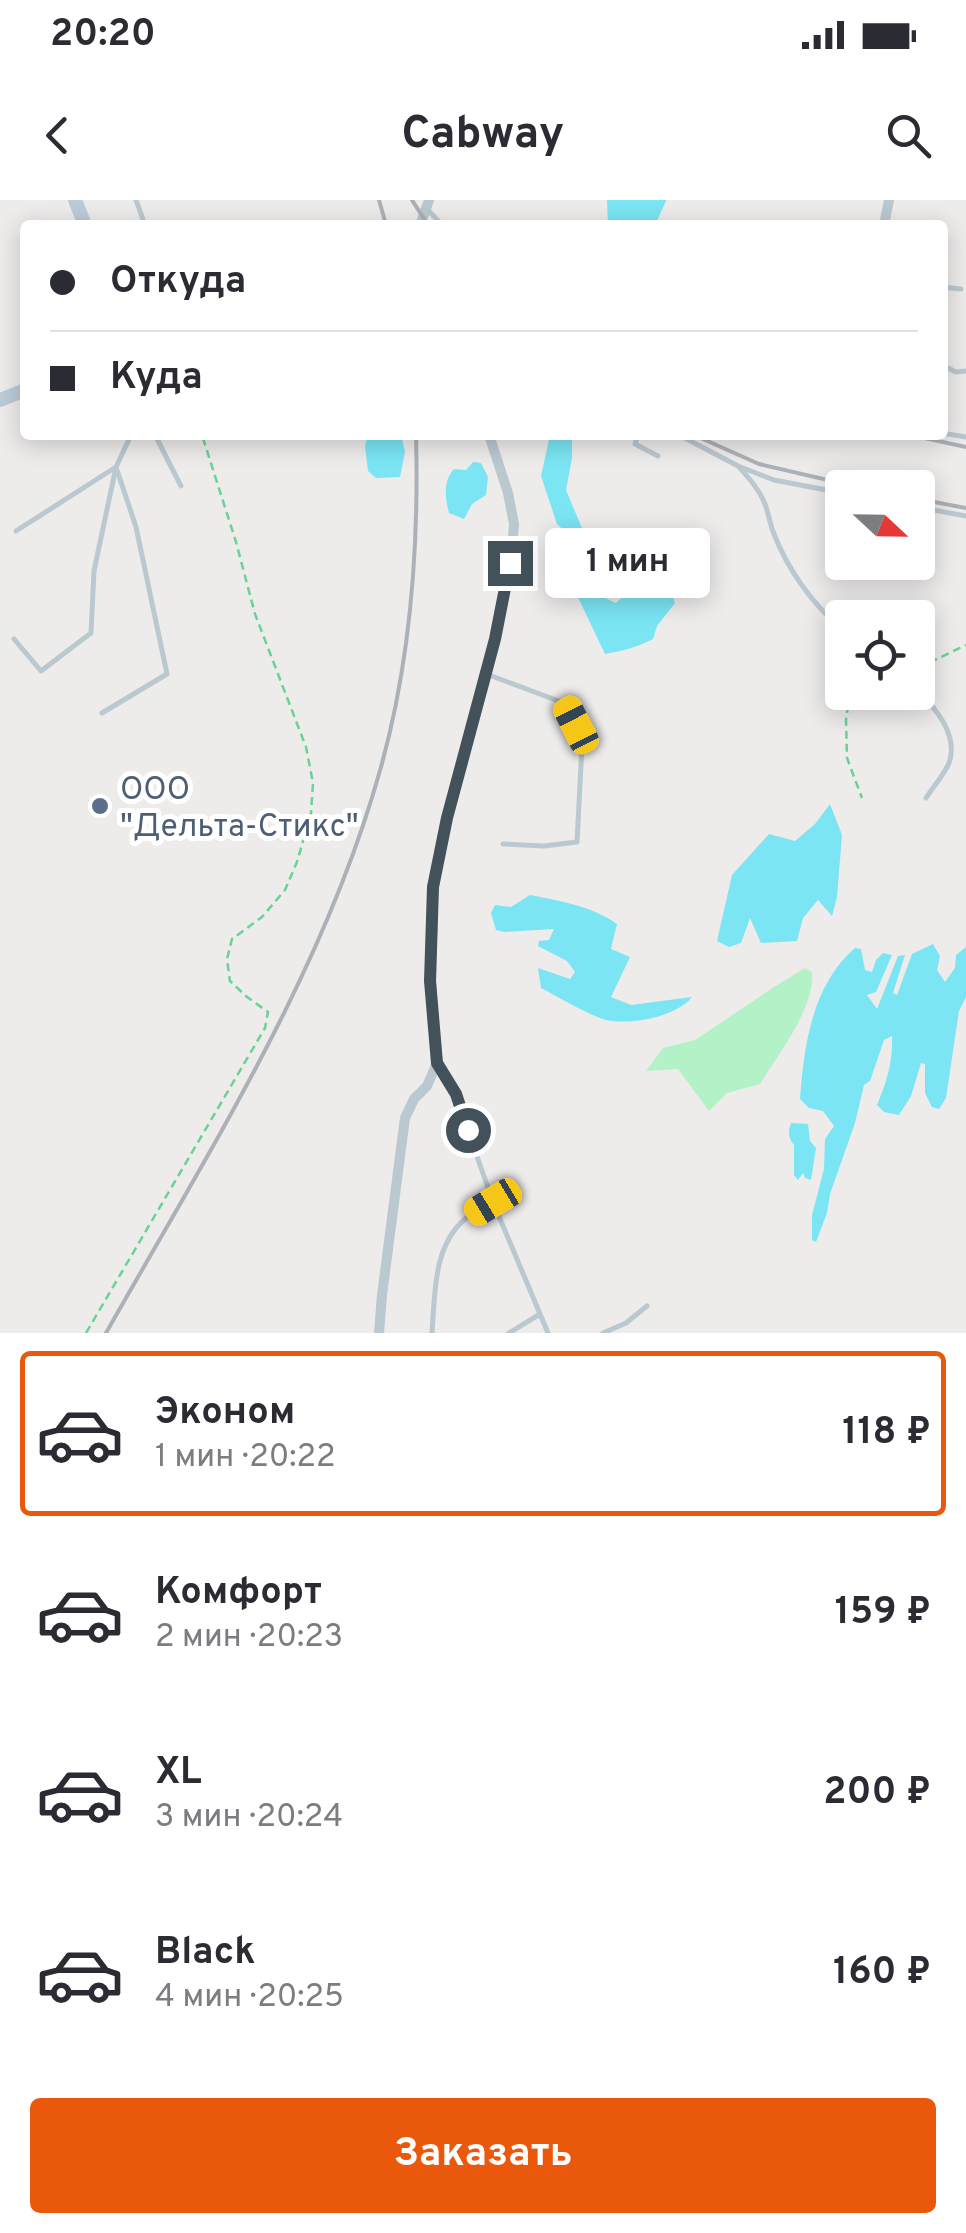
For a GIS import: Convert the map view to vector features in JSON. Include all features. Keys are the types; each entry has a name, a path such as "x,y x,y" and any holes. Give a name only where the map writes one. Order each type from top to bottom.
{"street":[{"path":"379,1333 405,1118 437,1063 430,981 433,887 447,818 504,604 510,563 514,524 491,440"}],"lane":[{"path":"948,288 960,290"},
{"path":"14,639 41,671 91,633 94,571 116,467 129,440"},
{"path":"158,440 181,486"},
{"path":"636,440 635,444 658,456"},
{"path":"689,440 774,480 825,490"},
{"path":"738,466 765,504 774,534 802,585 825,615"},
{"path":"16,531 116,467"},
{"path":"102,713 167,674 136,528 116,467"},
{"path":"935,510 966,516"},
{"path":"487,674 564,703 582,746 576,842 544,846 503,844"},
{"path":"926,798 949,762 952,740 935,710"},
{"path":"437,1063 456,1094 493,1202 548,1333"},
{"path":"432,1333 438,1268 448,1238 465,1219 493,1202"},
{"path":"602,1333 626,1324 647,1306"},
{"path":"508,1333 540,1314"}],"path":[{"path":"86,1333 265,1028 268,1012 230,981 227,959 232,939 262,917 285,890 311,813 313,783 306,747 255,614 204,440"},
{"path":"935,660 966,645"},
{"path":"847,710 847,758 862,798"}],"green space":[{"path":"805,968 812,972 808,1000 760,1084 727,1093 709,1111 678,1069 646,1071 663,1048 695,1040"}],"water":[{"path":"607,200 666,200 657,220 608,220"},
{"path":"367,440 402,440 405,452 400,477 376,478 368,471"},
{"path":"549,440 572,440 566,490 592,552 591,565 603,597 616,603 630,572 635,571 671,592 675,603 657,626 653,639 605,654 564,568 571,557 570,536 557,524 541,476"},
{"path":"473,462 481,463 488,477 486,495 472,504 464,519 449,513 447,484 454,469 466,470"},
{"path":"830,804 842,835 832,916 818,900 803,918 797,941 761,943 750,918 741,943 729,947 717,941 732,875 769,834 795,841"},
{"path":"530,895 586,908 617,924 611,949 630,957 611,997 631,1005 692,997 666,1014 622,1022 596,1017 541,988 538,968 570,979 575,972 567,961 538,946 539,941 549,940 554,929 496,930 491,913 495,905 511,907"},
{"path":"933,944 940,956 937,970 945,982 955,968 956,955 966,947 966,997 959,1011 946,1098 939,1109 932,1107 925,1093 925,1064 921,1063 911,1096 899,1115 884,1112 877,1105 889,1071 892,1036 884,1040 870,1081 864,1085 816,1242 812,1240 812,1215 824,1169 825,1139 834,1126 823,1111 809,1108 800,1099 804,1058 820,998 840,963 855,948 861,949 865,970 872,972 883,953 892,955 876,992 867,995 877,1009 898,956 905,955 893,993 897,995 912,954"},
{"path":"791,1123 808,1124 810,1141 816,1148 811,1180 803,1173 798,1180 794,1175"}],"railway":[{"path":"379,200 385,220"},
{"path":"412,200 425,220"},
{"path":"106,1333 261,1058 297,987 357,842 381,767 400,685 414,560 416,440"},
{"path":"705,440 759,464 825,479"},
{"path":"934,440 966,447"},
{"path":"935,502 966,508"}],"place":[{"name":"ООО \"Дельта-Стикс\"","path":"100,806"}],"route":[{"path":"468,1130 456,1094 437,1063 430,981 433,887 447,818 504,604 510,563"}]}
